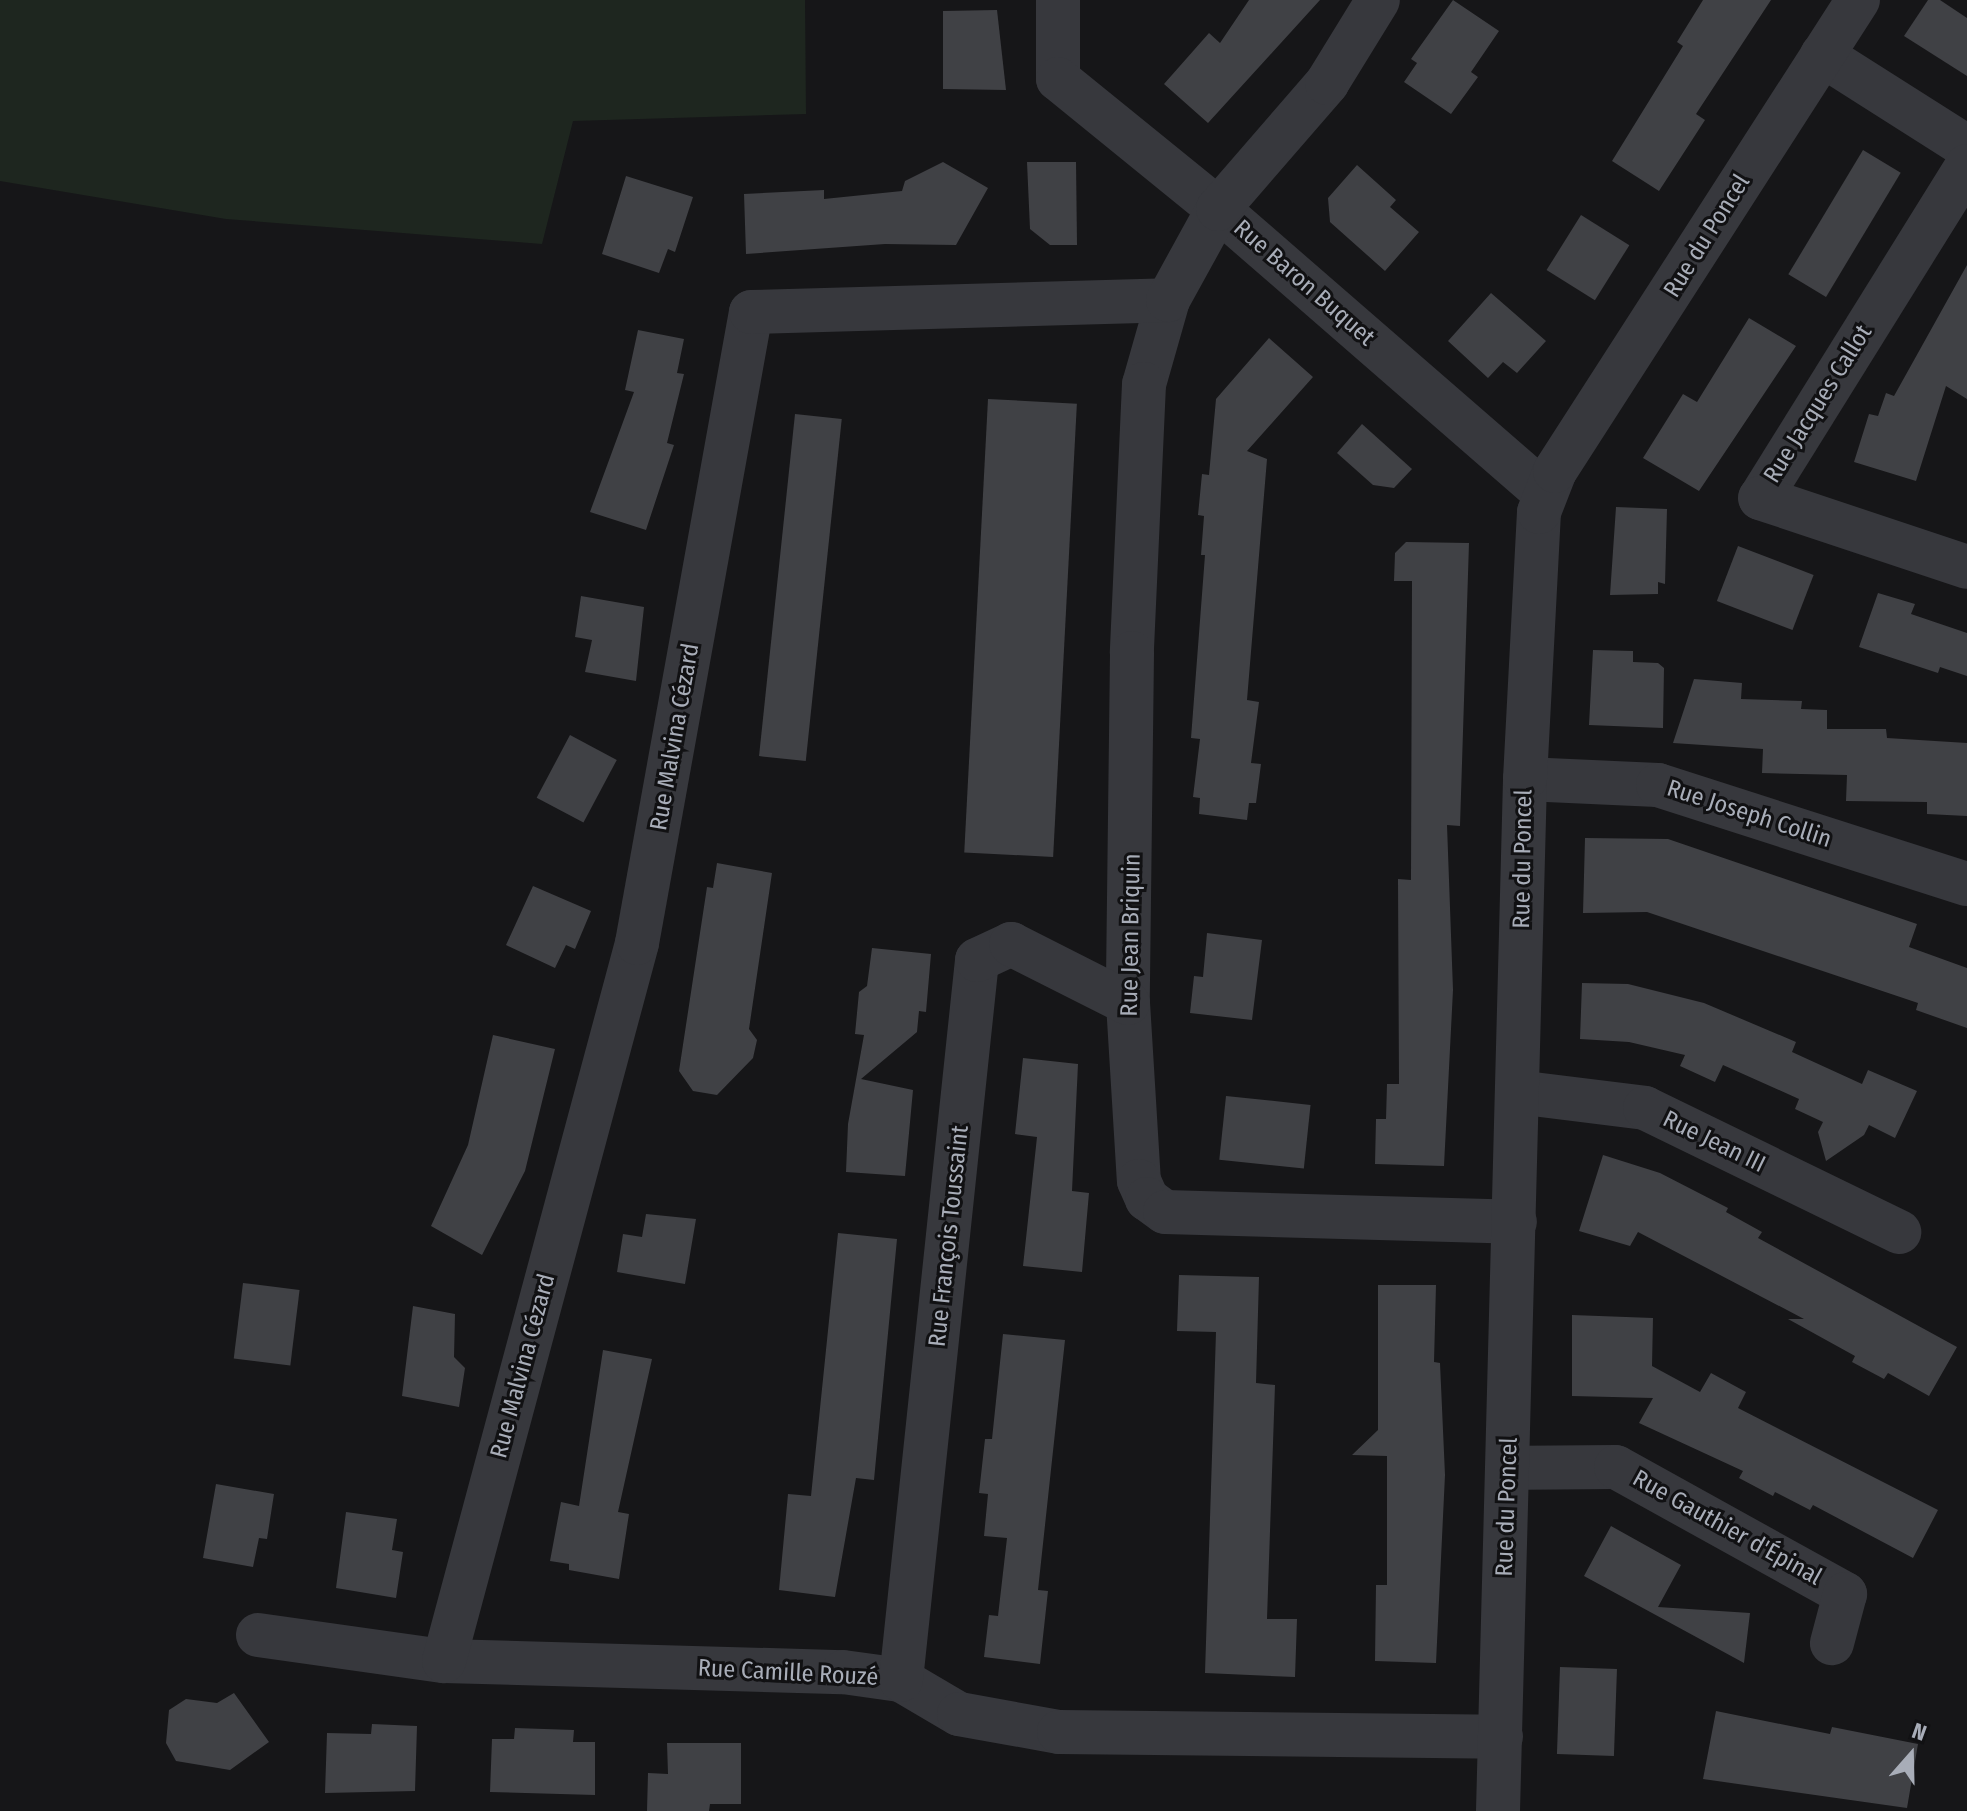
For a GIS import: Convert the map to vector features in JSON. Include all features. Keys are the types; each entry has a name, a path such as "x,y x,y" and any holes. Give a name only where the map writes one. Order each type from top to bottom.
{"street":[{"name":"Rue Baron Buquet","path":"1058,0 1058,79 1218,209 1544,492"},
{"path":"1168,300 1218,209 1327,83 1378,0"},
{"name":"Rue du Poncel","path":"1498,1811 1525,779 1536,543 1544,492 1858,0"},
{"path":"1822,55 1967,147"},
{"name":"Rue Jacques Callot","path":"1967,166 1760,498 1967,567"},
{"name":"Rue Jean Briquin","path":"1168,300 1144,384 1132,653 1128,1003 1139,1181 1147,1199 1165,1212 1515,1222"},
{"name":"Rue Malvina Cézard","path":"444,1661 637,943 751,312 1168,300"},
{"name":"Rue Joseph Collin","path":"1525,779 1658,785 1967,884"},
{"name":"Rue François Toussaint","path":"901,1680 977,960 1011,944 1128,1003"},
{"name":"Rue Jean III","path":"1517,1092 1645,1108 1899,1232"},
{"name":"Rue Gauthier d'Épinal","path":"1508,1468 1616,1467 1845,1594 1832,1643"},
{"name":"Rue Camille Rouzé","path":"258,1635 444,1661 843,1672 901,1680 959,1714 1059,1732 1501,1737"}],"shaded area":[{"path":"0,0 805,0 806,114 573,121 542,244 226,219 0,181"}],"building":[{"path":"1249,0 1320,0 1208,123 1164,84 1209,33 1220,43"},
{"path":"1453,0 1499,31 1471,72 1478,77 1451,114 1404,82 1417,63 1411,59"},
{"path":"1703,0 1771,0 1696,114 1705,120 1659,191 1612,161 1683,46 1677,42"},
{"path":"1928,0 1940,0 1967,18 1967,76 1904,36"},
{"path":"997,10 1006,90 943,89 943,11"},
{"path":"1863,150 1901,173 1826,297 1788,274"},
{"path":"943,162 988,188 956,245 885,244 746,254 744,194 824,190 824,199 902,191 905,181"},
{"path":"1027,162 1076,162 1077,245 1050,245 1030,229"},
{"path":"1357,165 1396,200 1390,207 1419,232 1385,271 1330,222 1328,198"},
{"path":"626,176 693,197 675,252 668,249 659,273 602,254"},
{"path":"1581,215 1629,245 1595,300 1547,270"},
{"path":"1967,265 1967,399 1946,386 1916,481 1854,462 1869,414 1878,416 1886,393 1894,396"},
{"path":"1491,293 1546,341 1517,373 1503,362 1488,378 1448,341"},
{"path":"1749,318 1796,346 1699,491 1643,458 1683,394 1697,402"},
{"path":"638,330 684,339 677,373 684,374 667,443 674,445 646,530 590,512 634,392 625,390"},
{"path":"1269,338 1313,377 1247,451 1267,459 1247,700 1259,702 1251,763 1261,764 1256,803 1249,803 1247,820 1199,814 1200,798 1193,797 1200,739 1191,738 1205,555 1201,555 1204,516 1198,515 1202,474 1209,475 1216,399"},
{"path":"988,399 1077,404 1053,857 964,852"},
{"path":"795,414 842,419 806,761 759,756"},
{"path":"1362,424 1412,469 1394,488 1373,485 1337,453"},
{"path":"1616,507 1667,509 1665,584 1658,582 1658,594 1610,595"},
{"path":"1406,542 1469,543 1460,826 1447,825 1453,990 1444,1166 1375,1164 1376,1119 1386,1119 1387,1084 1399,1084 1398,879 1411,880 1412,581 1394,581 1395,553"},
{"path":"1738,546 1814,575 1792,630 1717,601"},
{"path":"1878,593 1915,604 1911,614 1967,633 1967,676 1940,667 1938,673 1859,647"},
{"path":"581,596 644,607 636,681 585,672 592,640 575,637"},
{"path":"1593,650 1633,651 1633,662 1658,663 1664,668 1663,728 1589,725"},
{"path":"1694,679 1742,683 1741,699 1802,701 1801,709 1827,710 1827,729 1886,729 1887,738 1967,743 1967,816 1927,814 1927,802 1846,801 1847,775 1762,773 1763,749 1673,743"},
{"path":"570,735 617,760 583,823 537,798"},
{"path":"1585,838 1668,839 1917,924 1909,947 1967,968 1967,1028 1916,1010 1918,1003 1647,912 1583,913"},
{"path":"717,863 772,873 749,1029 757,1040 753,1058 717,1095 693,1091 679,1071 707,887 713,888"},
{"path":"533,886 591,911 575,949 566,945 555,968 506,945"},
{"path":"1207,933 1262,940 1252,1020 1190,1013 1194,976 1203,977"},
{"path":"872,948 931,954 926,1012 919,1011 917,1032 861,1079 913,1090 905,1176 846,1172 848,1124 864,1035 855,1034 859,992 867,986"},
{"path":"1582,983 1628,984 1704,1003 1796,1042 1792,1052 1862,1084 1868,1070 1917,1091 1895,1138 1869,1125 1864,1135 1826,1161 1818,1132 1823,1122 1795,1109 1799,1099 1723,1065 1715,1082 1680,1066 1685,1055 1629,1042 1580,1039"},
{"path":"493,1035 555,1049 525,1171 482,1255 431,1226 468,1145"},
{"path":"1023,1058 1078,1064 1072,1191 1089,1193 1082,1272 1023,1266 1037,1137 1015,1134"},
{"path":"1226,1096 1311,1105 1304,1169 1219,1160"},
{"path":"1603,1155 1660,1173 1728,1208 1726,1212 1762,1232 1758,1238 1957,1347 1929,1396 1888,1373 1884,1379 1852,1362 1855,1356 1788,1319 1804,1319 1638,1232 1630,1246 1579,1231"},
{"path":"646,1214 696,1219 685,1284 617,1272 623,1234 642,1237"},
{"path":"838,1233 897,1239 874,1480 856,1478 835,1597 779,1590 788,1494 811,1496"},
{"path":"1179,1275 1259,1277 1256,1383 1275,1385 1267,1619 1297,1619 1295,1677 1205,1673 1216,1332 1177,1331"},
{"path":"243,1283 300,1290 290,1365 234,1358"},
{"path":"1378,1285 1436,1285 1434,1362 1440,1363 1445,1475 1436,1663 1375,1661 1376,1585 1387,1585 1387,1456 1352,1455 1378,1430"},
{"path":"413,1306 455,1314 454,1357 465,1368 459,1407 402,1396"},
{"path":"1572,1315 1653,1318 1652,1366 1700,1392 1711,1373 1746,1392 1738,1408 1938,1510 1913,1558 1813,1505 1810,1510 1775,1492 1773,1496 1739,1478 1743,1471 1639,1423 1653,1398 1572,1396"},
{"path":"1003,1334 1065,1340 1038,1590 1048,1591 1040,1664 984,1657 989,1615 998,1616 1007,1538 984,1536 988,1494 979,1493 985,1439 992,1439"},
{"path":"603,1350 652,1359 618,1512 629,1514 619,1579 569,1570 569,1564 550,1561 561,1502 579,1506"},
{"path":"216,1484 274,1494 267,1539 259,1538 253,1567 203,1558"},
{"path":"346,1512 397,1519 392,1550 403,1552 396,1598 336,1588"},
{"path":"1611,1526 1681,1565 1658,1607 1750,1613 1744,1663 1584,1576"},
{"path":"1560,1667 1617,1669 1614,1756 1557,1754"},
{"path":"234,1693 269,1742 230,1770 176,1761 166,1743 169,1710 186,1699 217,1703"},
{"path":"1716,1711 1830,1734 1832,1727 1918,1744 1907,1808 1703,1779"},
{"path":"372,1724 417,1726 415,1791 325,1793 327,1733 371,1734"},
{"path":"515,1728 574,1730 573,1742 595,1742 595,1795 490,1792 492,1739 514,1739"},
{"path":"667,1743 741,1743 741,1804 710,1804 709,1811 647,1811 648,1773 668,1774"}]}
